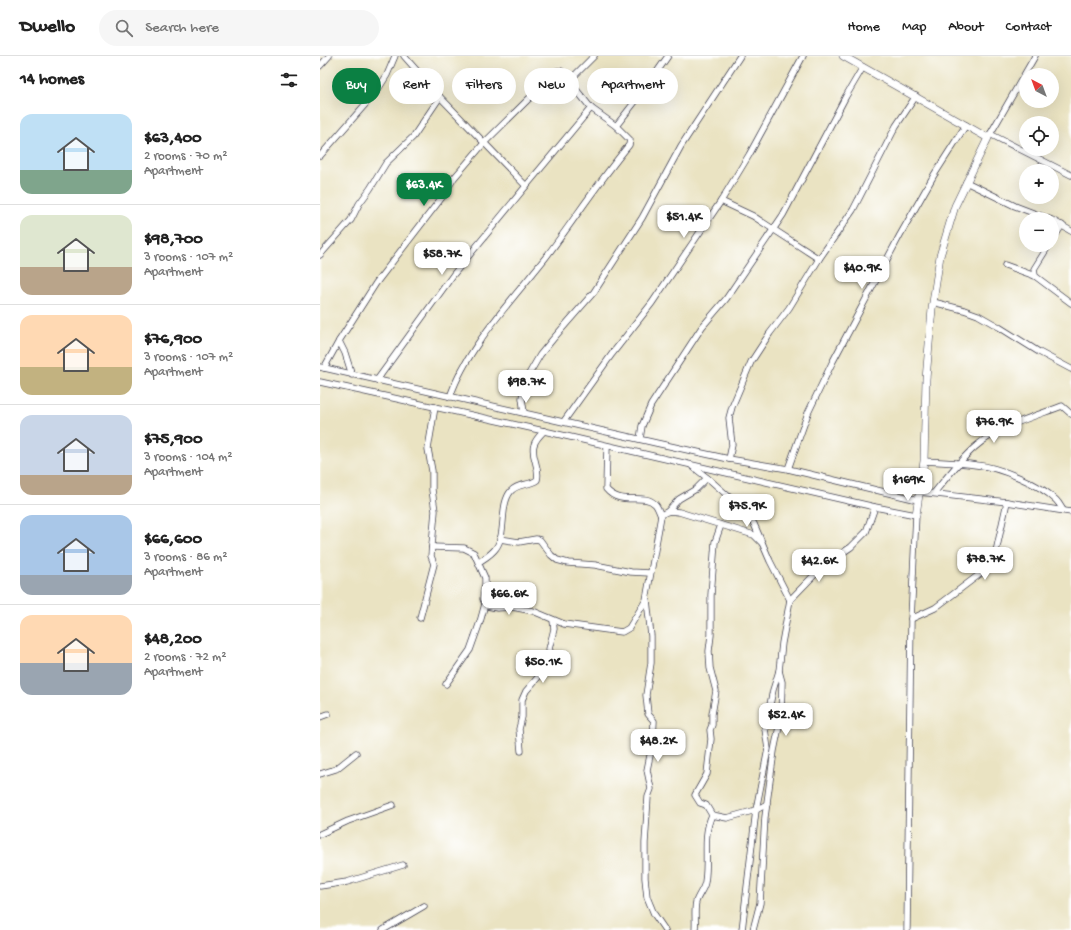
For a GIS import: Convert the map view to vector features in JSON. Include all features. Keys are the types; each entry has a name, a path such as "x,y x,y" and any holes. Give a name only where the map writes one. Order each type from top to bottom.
{"street":[{"path":"320,66 329,56"},
{"path":"320,156 349,121 377,91 387,75 395,56"},
{"path":"404,56 415,68"},
{"path":"579,71 594,56"},
{"path":"616,126 645,89 668,56"},
{"path":"524,413 522,398 524,387 529,374 540,355 597,287 642,218 681,146 740,56"},
{"path":"564,421 612,354 652,303 720,201 749,155 803,56"},
{"path":"843,56 966,125 1071,176"},
{"path":"907,930 911,619 916,514 924,461 926,379 933,302 940,256 955,206 989,136 1035,56"},
{"path":"640,439 642,426 651,405 702,327 726,299 774,230 794,197 842,103 863,67"},
{"path":"450,397 460,372 478,344 511,299 546,257 629,145 630,140 616,126 591,108 579,93"},
{"path":"729,459 732,445 729,418 732,407 751,362 789,308 819,259 853,210 896,126 916,96"},
{"path":"444,101 526,186"},
{"path":"320,255 351,220 359,204 386,163 413,137 435,104"},
{"path":"524,104 485,142 454,178 443,196 376,283 322,368 729,459 788,469 918,500"},
{"path":"378,380 453,275 591,108"},
{"path":"788,469 808,413 832,363 934,175 966,125"},
{"path":"966,182 1031,212"},
{"path":"720,201 752,216 819,259"},
{"path":"1059,224 1071,231"},
{"path":"1059,230 1062,225"},
{"path":"1035,276 1034,269 1045,252"},
{"path":"1005,264 1035,276 1071,303"},
{"path":"933,302 978,315 1049,358 1071,369"},
{"path":"339,341 345,353 352,375"},
{"path":"320,382 544,431 875,507 916,514"},
{"path":"934,493 958,463 987,438 1005,429 1062,406 1071,414"},
{"path":"420,618 428,593 434,564 431,556 435,512 432,490 432,472 428,449 435,408"},
{"path":"479,562 496,549 500,539 508,495 519,486 530,484 537,480 538,471 533,445 544,431"},
{"path":"607,446 606,489 625,500 639,499 652,502 655,504 661,516 646,600 652,636 651,663 646,695 648,714 654,721 653,741 647,770 651,789 648,797 645,843 645,878 647,897 654,914 665,930"},
{"path":"924,461 977,465 997,469 1022,479 1044,491 1056,500 1063,510"},
{"path":"690,465 746,512 754,524 770,561 790,600"},
{"path":"661,516 680,499 696,489 707,478"},
{"path":"919,492 1007,502 1071,512"},
{"path":"911,619 935,608 980,574 989,565 995,556 1007,502"},
{"path":"742,930 756,810 768,749 765,729 773,690 779,671 782,643 790,600 823,566 851,547 866,532 875,507"},
{"path":"668,511 679,512 754,535 759,538 762,543"},
{"path":"721,525 716,542 711,595 711,635 709,651 710,668 716,691 712,714 712,726 710,730 711,739 707,774 695,795 700,803 706,805 712,815 727,818 756,810 767,804"},
{"path":"500,539 519,542 536,539 540,540 551,555 558,560 568,563 596,565 631,572 650,573"},
{"path":"432,547 464,548 474,553 485,578 482,599 485,604 497,608 512,607 533,611 564,624 622,632 629,628 646,600"},
{"path":"446,684 470,650 485,604"},
{"path":"521,750 519,729 522,717 522,700 526,691 547,667 551,653 549,649 554,629 553,620"},
{"path":"753,930 760,903 767,804 774,751 781,717 782,682 779,671"},
{"path":"320,717 328,714"},
{"path":"320,774 336,770 356,753"},
{"path":"320,834 348,821 392,805"},
{"path":"695,930 696,902 705,884 707,860 706,838 708,824 712,815"},
{"path":"320,886 347,882 403,865"},
{"path":"383,930 424,906"}]}
